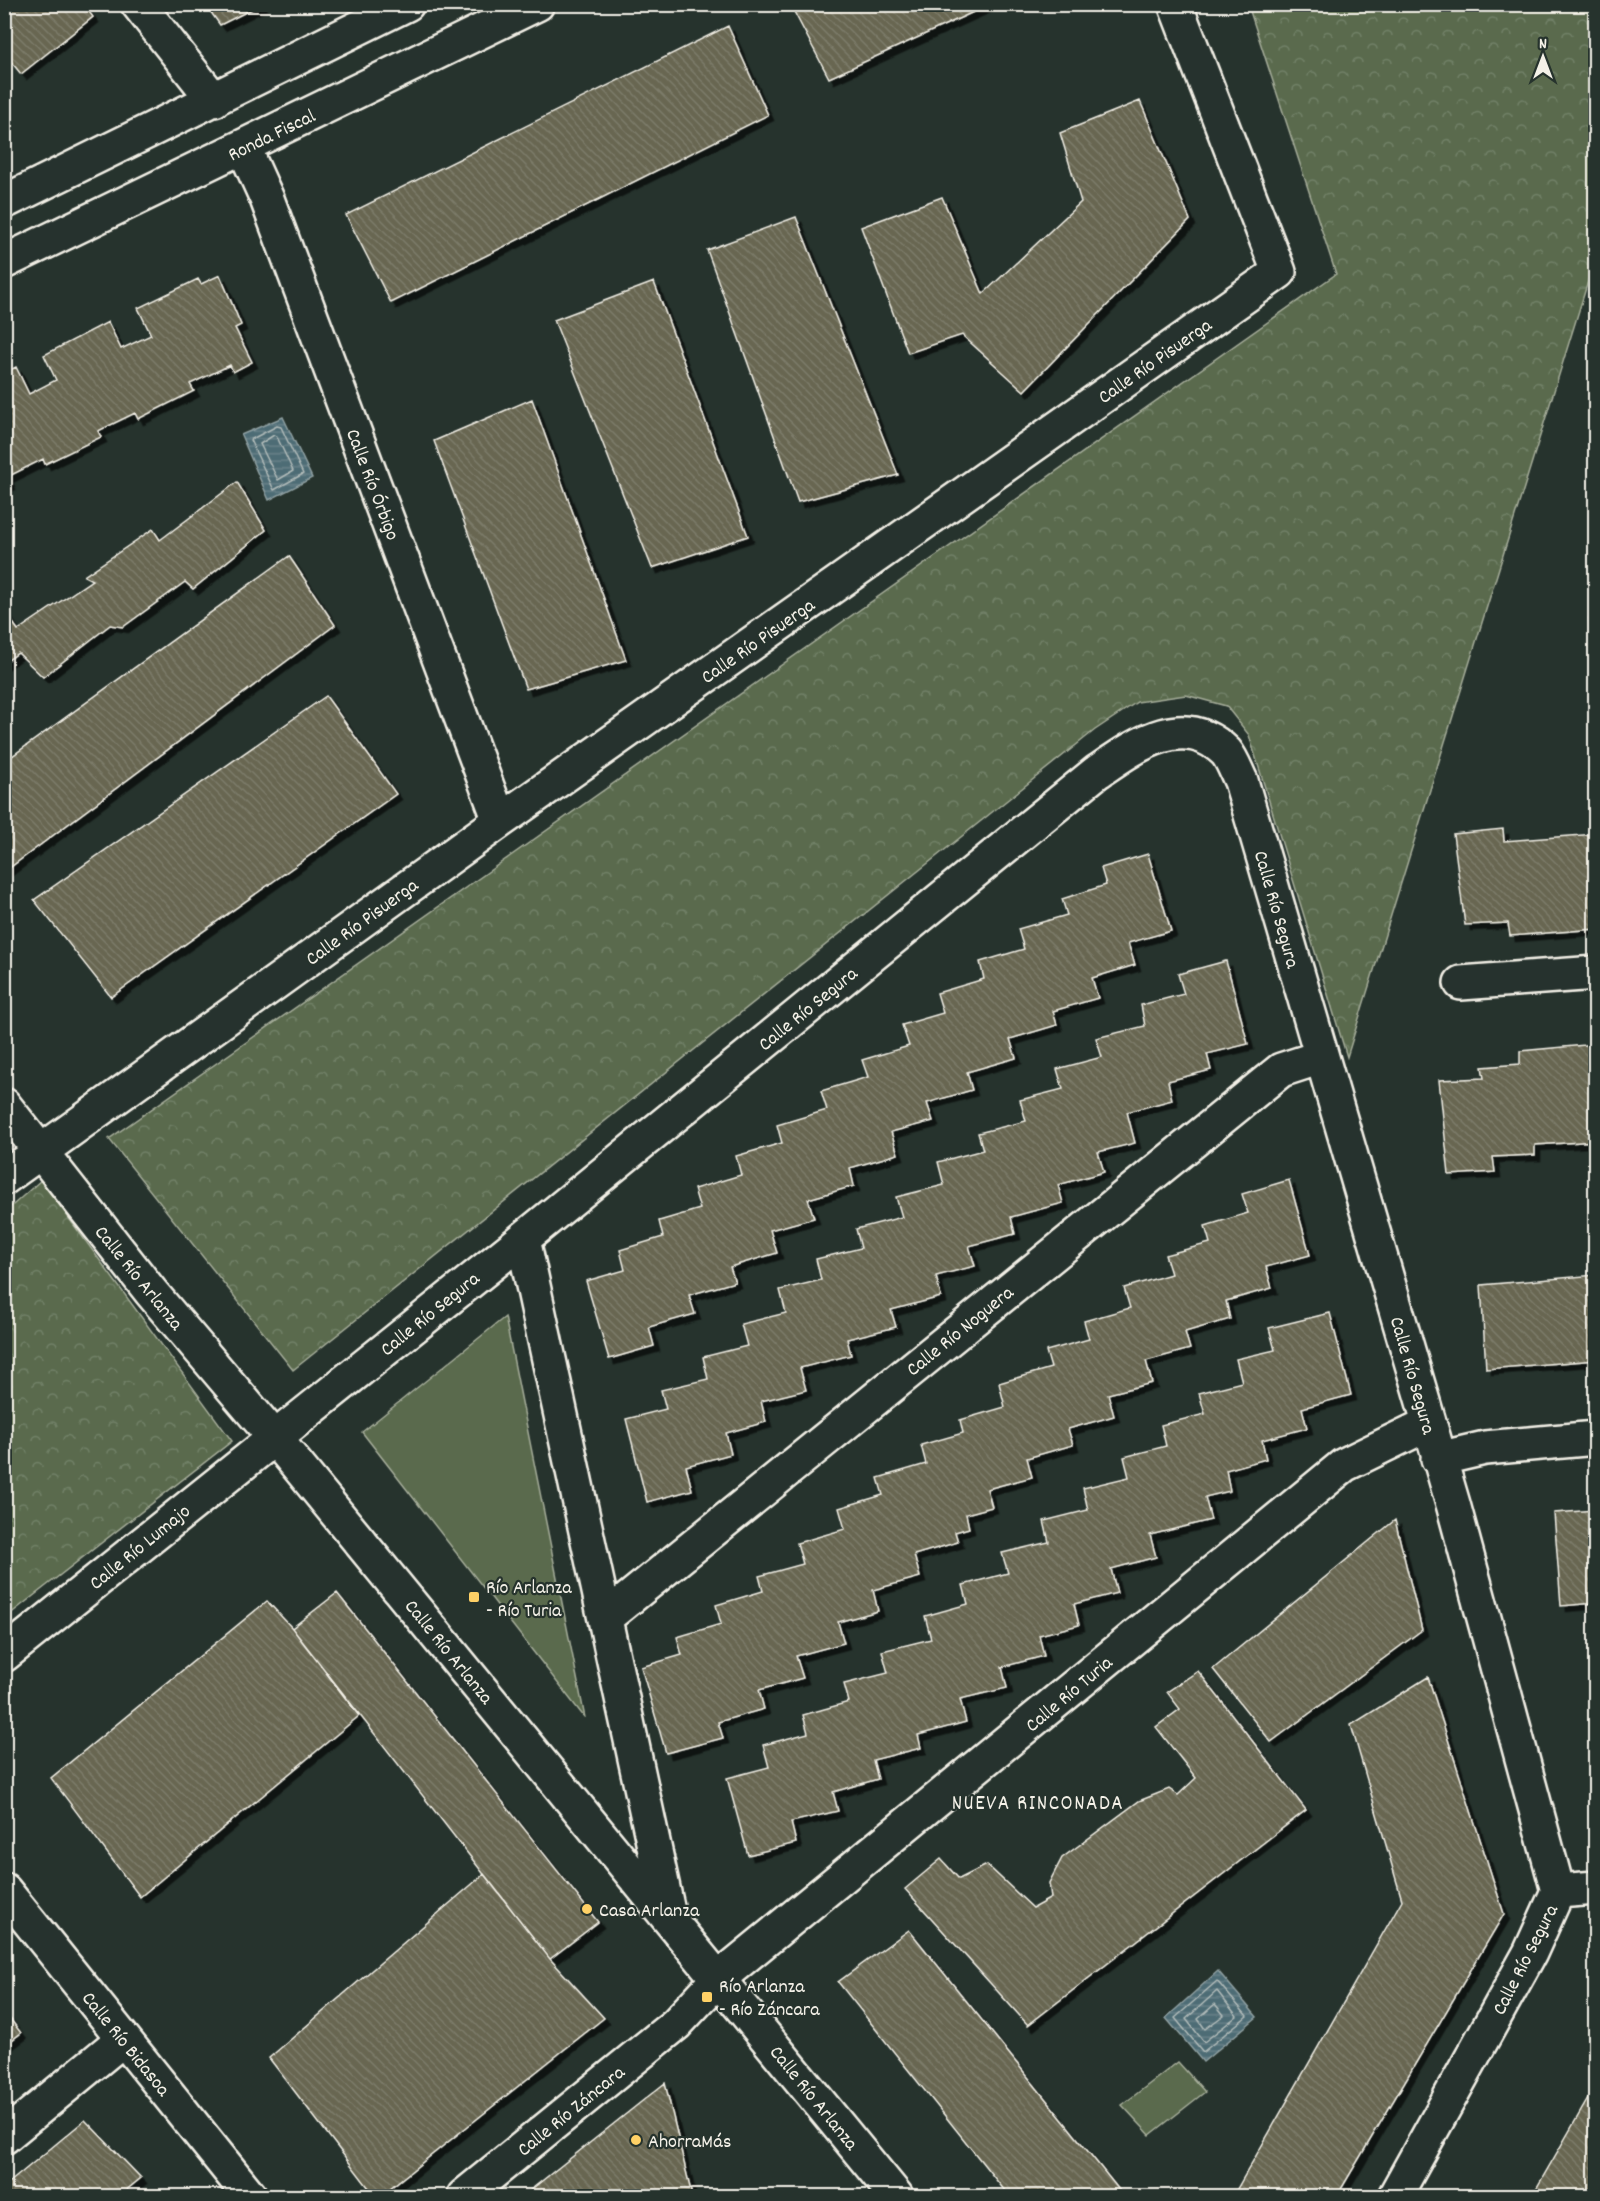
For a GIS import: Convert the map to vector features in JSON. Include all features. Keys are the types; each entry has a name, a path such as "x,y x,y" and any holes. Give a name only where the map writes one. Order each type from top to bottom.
{"street":[{"path":"138,4 214,100"},
{"path":"4,202 407,4"},
{"name":"Ronda Fiscal","path":"4,262 244,148 537,4"},
{"name":"Calle Río Pisuerga","path":"4,1178 500,821 1279,272 1175,4"},
{"name":"Calle Río Órbigo","path":"244,148 271,210 500,821"},
{"name":"Calle Río Segura","path":"274,1437 523,1239 1097,772 1132,747 1169,732 1201,736 1226,753 1241,781 1438,1459 1558,1891 1530,1953 1395,2196"},
{"path":"1461,983 1596,973"},
{"name":"Calle Río Noguera","path":"605,1618 1281,1070 1322,1057"},
{"name":"Calle Río Arlanza","path":"4,1105 152,1292 274,1437 896,2196"},
{"path":"523,1239 670,1921"},
{"name":"Calle Río Turia","path":"676,2024 718,1979 1344,1465 1428,1424"},
{"name":"Calle Río Lumajo","path":"4,1654 274,1437"},
{"path":"1438,1459 1485,1448 1596,1438"},
{"path":"1558,1891 1596,1888"},
{"name":"Calle Río Bidasoa","path":"4,1890 250,2196"},
{"name":"Calle Río Záncara","path":"464,2196 676,2024"},
{"path":"4,2137 123,2039"}],"green space":[{"path":"1248,5 1595,5 1595,259 1347,1057 1249,735 1226,706 1186,695 1137,702 1095,730 293,1370 109,1139 1336,274"},
{"path":"41,1180 232,1441 5,1618 5,1212"},
{"path":"505,1317 585,1718 362,1432"},
{"path":"1178,2062 1205,2092 1150,2135 1122,2105"}],"water":[{"path":"283,417 312,478 269,500 241,435"},
{"path":"1218,1971 1257,2017 1203,2062 1166,2018"}],"building":[{"path":"4,4 83,4 93,17 21,74 4,53"},
{"path":"205,4 262,4 220,25"},
{"path":"790,4 991,4 829,78"},
{"path":"728,26 768,115 391,303 346,215"},
{"path":"1140,101 1190,220 1024,391 962,335 908,353 861,227 942,197 983,294 1081,202 1060,133"},
{"path":"796,217 898,475 798,502 707,250"},
{"path":"220,275 241,325 235,328 252,362 233,372 230,365 190,384 194,391 138,419 135,413 98,431 101,437 45,464 43,459 7,477 10,484 4,487 4,373 16,367 29,394 56,380 44,355 108,322 121,349 151,335 138,308 198,279 201,284"},
{"path":"654,282 748,536 652,568 554,320"},
{"path":"532,399 626,660 526,689 434,441"},
{"path":"237,482 266,530 193,589 185,582 123,627 110,625 43,677 18,653 4,663 4,610 18,630 92,580 84,576 153,529 160,540"},
{"path":"1596,531 1596,589 1590,532"},
{"path":"289,556 335,625 4,872 4,762"},
{"path":"1589,619 1596,619 1596,685"},
{"path":"326,696 396,794 111,997 34,900"},
{"path":"1503,829 1504,841 1596,834 1596,929 1510,936 1508,923 1465,925 1453,834"},
{"path":"1148,854 1171,931 1128,943 1135,965 1092,978 1098,998 1053,1011 1057,1025 1010,1039 1016,1058 967,1072 972,1090 927,1103 933,1121 891,1132 898,1154 850,1168 854,1186 808,1199 814,1218 770,1230 777,1253 730,1267 735,1282 689,1295 695,1314 649,1327 654,1346 609,1359 586,1281 625,1270 620,1250 663,1237 659,1221 700,1209 694,1189 741,1175 736,1156 782,1143 777,1125 827,1110 821,1091 868,1077 862,1060 909,1046 902,1025 943,1013 937,993 984,979 980,962 1024,949 1018,929 1067,915 1062,899 1106,885 1101,868"},
{"path":"1226,961 1248,1044 1207,1054 1211,1070 1168,1081 1172,1100 1127,1112 1135,1143 1098,1152 1104,1172 1058,1185 1063,1203 1011,1217 1015,1234 969,1246 975,1266 936,1276 941,1297 891,1310 896,1327 847,1339 851,1355 800,1368 806,1390 761,1401 766,1422 726,1433 731,1454 686,1466 692,1490 647,1502 626,1419 666,1409 661,1390 708,1379 703,1357 747,1346 741,1324 786,1313 780,1290 821,1280 816,1259 861,1248 856,1229 902,1217 896,1197 944,1185 938,1162 983,1150 978,1133 1026,1121 1020,1100 1063,1089 1057,1069 1102,1057 1096,1038 1145,1026 1141,1005 1184,994 1178,974"},
{"path":"1596,1044 1596,1141 1535,1145 1535,1155 1493,1157 1495,1172 1449,1175 1439,1080 1484,1078 1482,1067 1520,1064 1520,1051"},
{"path":"1289,1180 1310,1255 1266,1267 1272,1288 1226,1301 1230,1319 1185,1332 1190,1349 1146,1361 1152,1383 1108,1394 1114,1416 1068,1429 1073,1445 1027,1458 1032,1477 987,1489 992,1507 966,1514 969,1528 955,1532 958,1542 914,1555 920,1577 873,1590 878,1611 838,1622 844,1643 796,1656 803,1678 759,1690 764,1709 718,1722 723,1738 666,1753 641,1667 682,1655 677,1637 721,1624 716,1605 763,1591 759,1576 803,1564 797,1543 845,1529 839,1508 883,1495 878,1478 926,1464 921,1445 963,1433 960,1420 1005,1407 999,1383 1051,1368 1046,1351 1089,1339 1084,1321 1130,1308 1124,1288 1171,1274 1165,1255 1210,1243 1205,1226 1248,1213 1242,1194"},
{"path":"1596,1275 1596,1360 1486,1369 1481,1285"},
{"path":"1330,1313 1351,1395 1302,1408 1307,1428 1262,1440 1266,1459 1226,1470 1230,1491 1205,1497 1211,1520 1150,1535 1156,1557 1111,1569 1117,1593 1074,1604 1079,1625 1039,1635 1044,1656 1002,1667 1007,1688 960,1699 966,1722 918,1735 921,1748 873,1760 878,1779 833,1792 838,1811 791,1822 796,1843 748,1855 727,1778 769,1767 763,1745 808,1733 803,1715 849,1702 844,1684 888,1673 882,1651 931,1639 925,1616 968,1604 963,1585 1008,1573 1002,1553 1049,1542 1044,1521 1088,1510 1083,1488 1129,1477 1124,1457 1166,1446 1161,1425 1205,1414 1199,1393 1242,1382 1236,1359 1275,1350 1269,1328"},
{"path":"1596,1510 1596,1603 1561,1606 1554,1513"},
{"path":"1395,1520 1422,1630 1271,1742 1213,1669"},
{"path":"337,1593 598,1922 550,1959 292,1628"},
{"path":"267,1601 292,1628 359,1716 140,1897 51,1778"},
{"path":"1198,1671 1306,1810 1028,2025 905,1889 941,1859 959,1879 987,1865 1033,1908 1051,1898 1049,1883 1062,1858 1139,1801 1169,1789 1178,1795 1196,1778 1156,1727 1180,1709 1167,1692"},
{"path":"1428,1677 1504,1914 1337,2196 1233,2196 1402,1900 1351,1725"},
{"path":"484,1874 550,1959 604,2018 380,2196 375,2196 269,2058"},
{"path":"909,1930 1124,2196 1009,2196 838,1982"},
{"path":"4,2011 21,2033 4,2046"},
{"name":"AhorraMás","path":"665,2083 692,2196 523,2196"},
{"path":"1596,2085 1596,2196 1532,2196"},
{"path":"85,2120 141,2178 119,2196 4,2196 4,2187"}],"place":[{"name":"Río Arlanza - Río Turia","path":"474,1597"},
{"name":"Casa Arlanza","path":"587,1909"},
{"name":"Río Arlanza - Río Záncara","path":"707,1997"},
{"name":"AhorraMás","path":"636,2140"}],"district":[{"name":"NUEVA RINCONADA","path":"1038,1802"}]}
